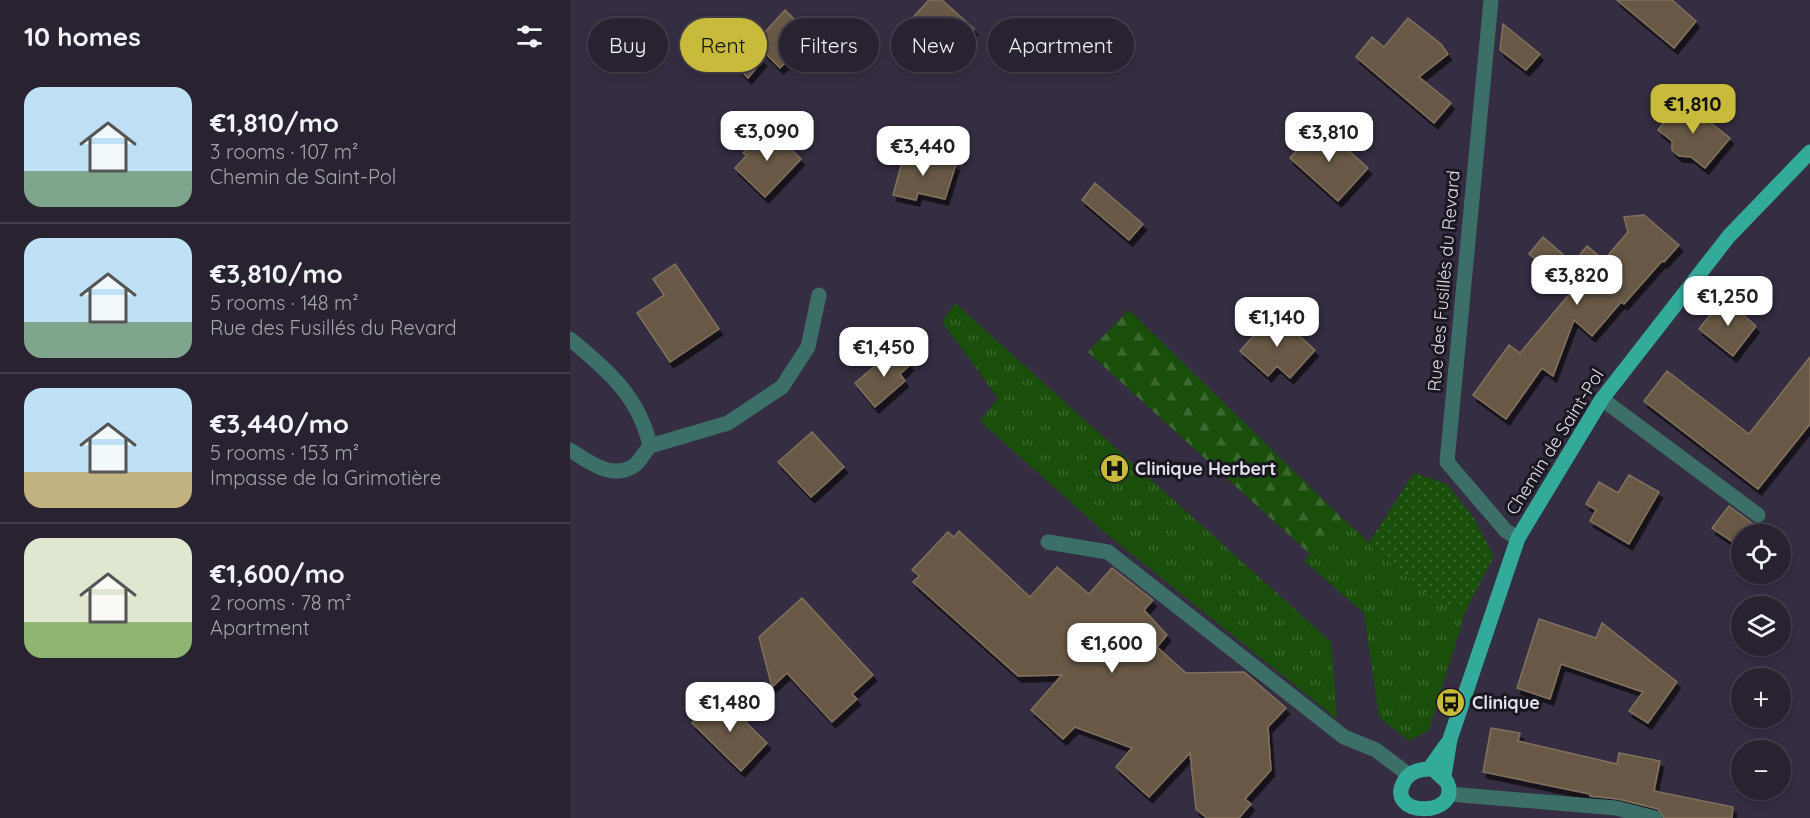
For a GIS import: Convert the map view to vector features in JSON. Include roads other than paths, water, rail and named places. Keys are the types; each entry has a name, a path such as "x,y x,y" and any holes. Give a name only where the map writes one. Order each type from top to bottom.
{"main road":[{"name":"Chemin de Saint-Pol","path":"1436,772 1450,739 1518,538 1602,399 1729,236 1810,152"},
{"path":"1422,769 1436,772 1449,794 1444,808 1431,817 1414,816 1402,796 1402,788 1409,775 1422,769"}],"street":[{"name":"Rue des Fusillés du Revard","path":"1491,0 1447,462 1506,531 1518,538"},
{"path":"570,450 600,469 618,471 635,465 650,446 728,423 782,387 808,347 819,296"},
{"path":"570,339 630,395 644,421 650,446"},
{"path":"1602,399 1758,515"},
{"path":"1048,542 1108,552 1344,737 1376,750 1409,775"},
{"path":"1449,794 1616,808 1655,818"}],"place":[{"name":"Clinique Herbert","path":"1114,469"},
{"name":"Clinique","path":"1451,703"}]}
